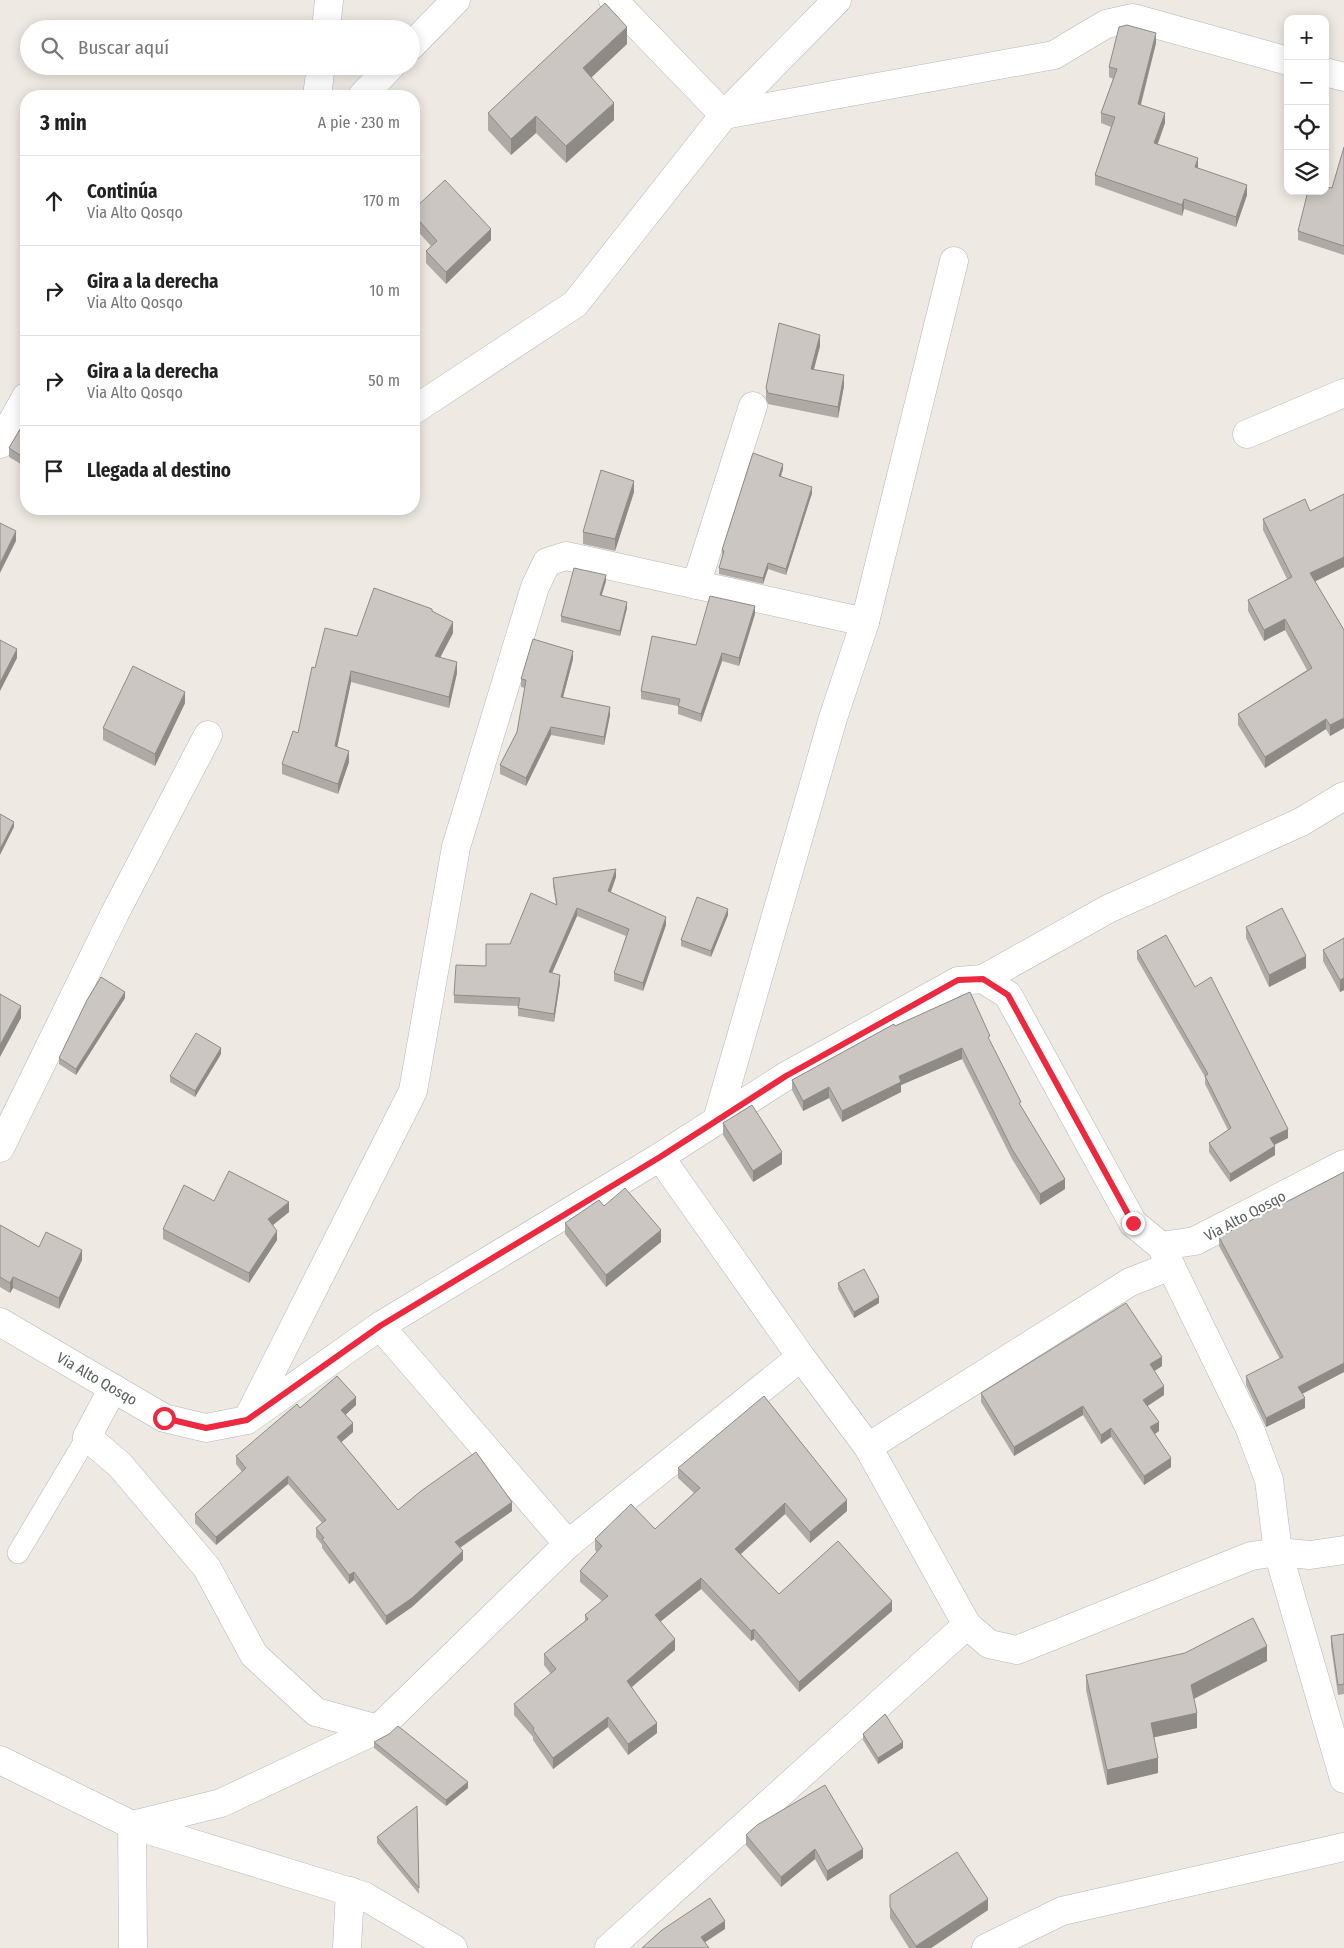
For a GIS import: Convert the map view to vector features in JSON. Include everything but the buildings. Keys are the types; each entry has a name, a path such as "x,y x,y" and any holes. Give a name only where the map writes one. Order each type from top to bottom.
{"street":[{"path":"327,20 329,0"},
{"path":"420,37 456,0"},
{"path":"613,0 724,116"},
{"path":"420,406 575,304 724,116 837,0"},
{"path":"724,116 1054,55 1106,24 1133,18 1284,60"},
{"path":"1329,73 1344,77"},
{"path":"318,90 320,75"},
{"path":"368,90 382,75"},
{"path":"717,1120 833,718 865,622 954,261"},
{"path":"1247,434 1344,393"},
{"path":"696,585 753,406"},
{"path":"0,444 20,408"},
{"path":"247,1420 413,1091 456,847 535,586 547,562 566,556 865,622"},
{"path":"0,1148 115,913 208,735"},
{"path":"1344,796 1300,822 1108,909 983,979 1008,995 1133,1223 1166,1256 1253,1438 1269,1480 1278,1552 1344,1779"},
{"name":"Via Alto Qosqo","path":"0,1322 164,1418 206,1428 247,1420 380,1326 660,1157 786,1076 958,980 983,979"},
{"path":"660,1157 801,1358 868,1447 967,1625 989,1644 1017,1650 1251,1556 1278,1552 1310,1555 1344,1550"},
{"name":"Via Alto Qosqo","path":"868,1447 1130,1282 1166,1256 1344,1164"},
{"path":"380,1326 568,1544"},
{"path":"132,1825 221,1803 378,1729 568,1544 801,1358"},
{"path":"113,1388 87,1437 120,1465 207,1568 254,1655 316,1712 378,1729"},
{"path":"609,1948 967,1625"},
{"path":"0,1760 132,1825 364,1896 453,1948"},
{"path":"132,1825 133,1948"},
{"path":"986,1948 1062,1911 1344,1847"},
{"path":"347,1948 350,1891"}],"lane":[{"path":"18,1553 87,1437"}],"route":[{"path":"164,1418 206,1428 247,1420 380,1326 660,1157 786,1076 958,980 983,979 1008,995 1133,1223"}]}
